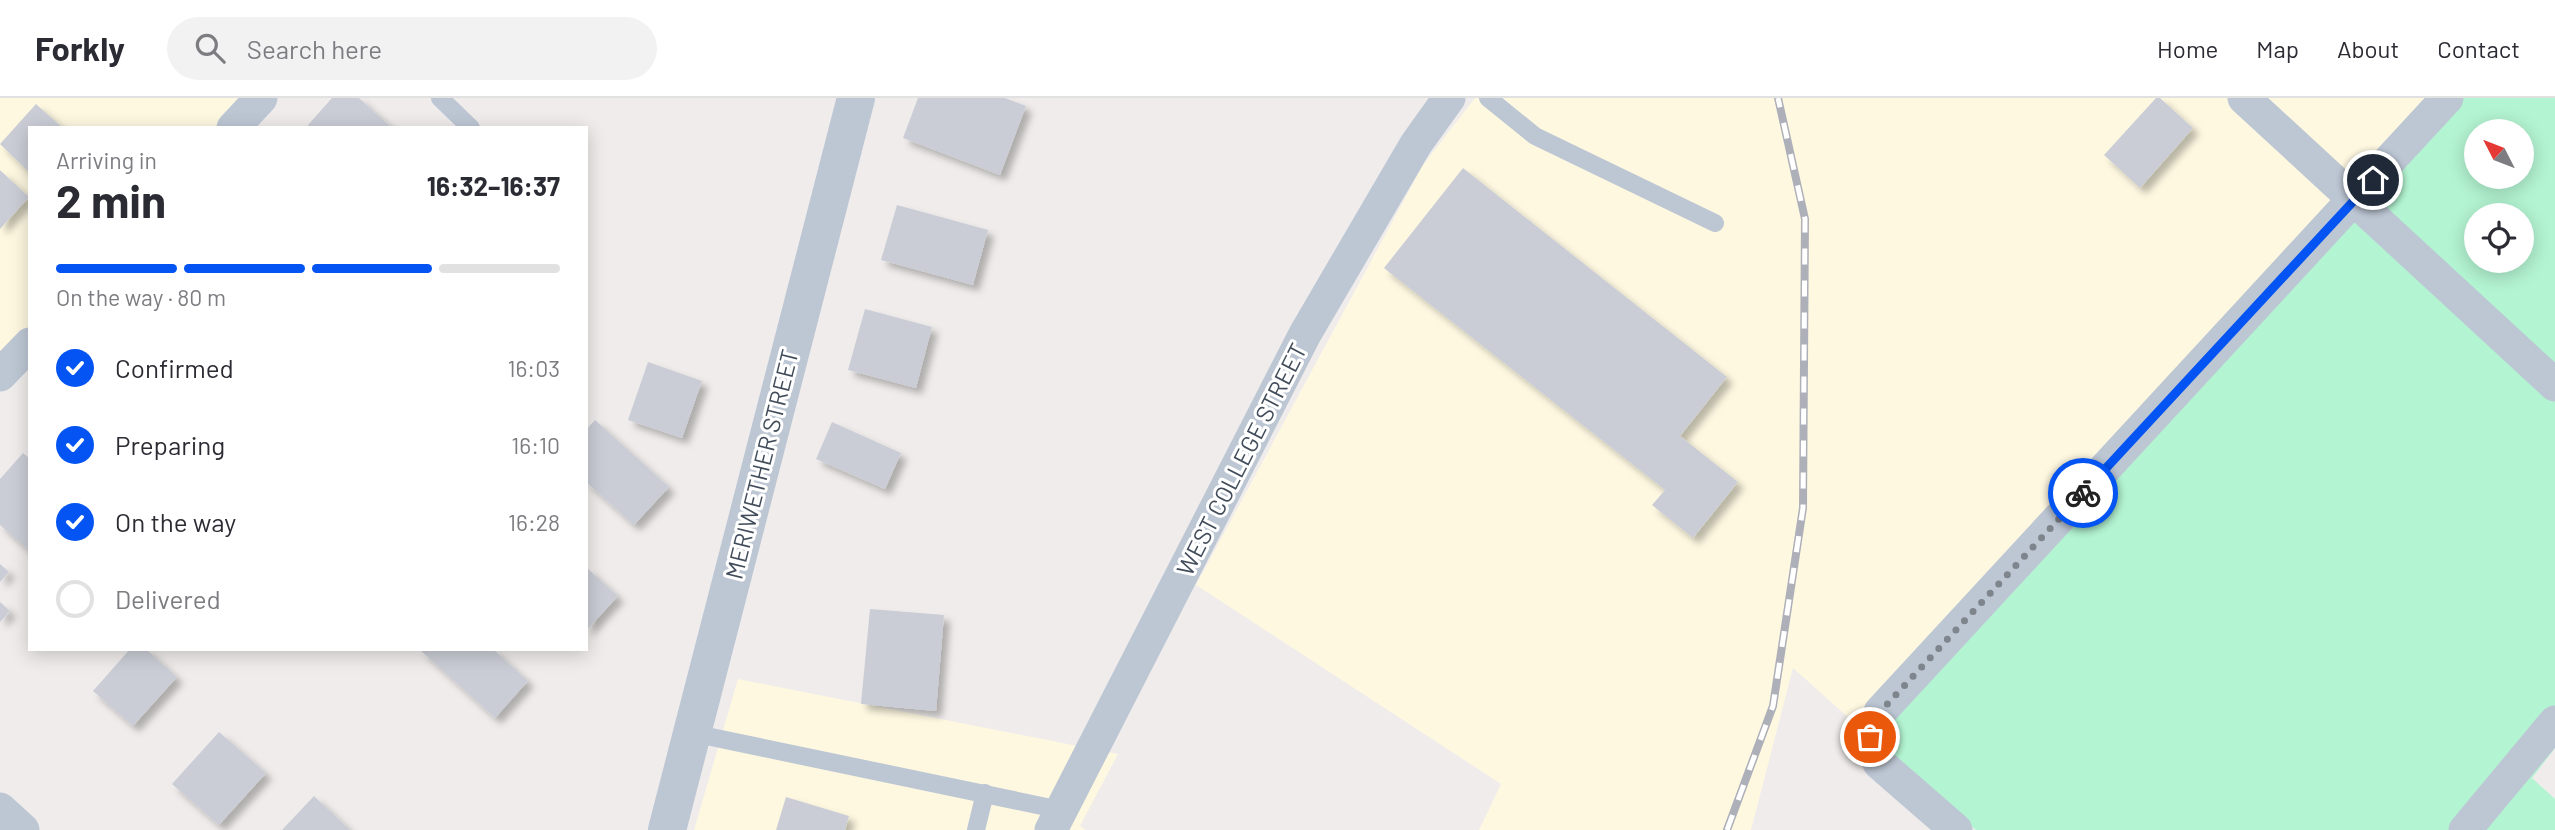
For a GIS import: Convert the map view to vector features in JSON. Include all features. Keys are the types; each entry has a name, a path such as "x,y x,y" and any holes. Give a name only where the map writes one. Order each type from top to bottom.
{"street":[{"path":"235,126 261,98"},
{"name":"MERIWETHER STREET","path":"667,830 856,98"},
{"name":"WEST COLLEGE STREET","path":"1056,820 1304,334 1416,144 1449,98"},
{"path":"2244,98 2555,385"},
{"path":"1956,830 1879,763 1870,737 1880,712 2448,98"},
{"path":"2,368 28,346"},
{"path":"2465,830 2555,722"},
{"path":"0,809 23,830"}],"lane":[{"path":"440,98 469,126"},
{"path":"1488,98 1535,136 1715,223"},
{"path":"692,733 985,793 1056,820"},
{"path":"976,830 985,793"}],"shaded area":[{"path":"0,98 259,98 232,126 28,126 28,338 0,367"},
{"path":"1475,98 2451,98 1869,736 1793,668 1751,830 1479,830 1501,784 1196,585 1423,165"},
{"path":"738,679 1118,754 1080,826 1086,830 694,830"}],"green space":[{"path":"2451,98 2555,98 2555,748 2532,778 2555,799 2555,830 1976,830 1869,736"}],"building":[{"path":"332,98 359,98 390,126 309,126"},
{"path":"918,98 1005,98 1026,106 1000,175 903,138"},
{"path":"2156,98 2160,98 2193,128 2140,188 2104,155"},
{"path":"36,104 61,126 28,126 28,171 0,144"},
{"path":"1463,168 1727,377 1680,436 1738,482 1693,538 1652,505 1665,490 1384,268"},
{"path":"0,170 28,198 0,229"},
{"path":"897,205 988,230 973,285 881,260"},
{"path":"865,309 932,327 916,388 848,370"},
{"path":"648,362 702,381 682,438 628,420"},
{"path":"595,420 669,487 634,525 588,484 588,428"},
{"path":"832,422 901,453 885,489 816,459"},
{"path":"23,453 28,457 28,549 0,525 0,479"},
{"path":"0,564 9,572 0,582"},
{"path":"588,569 618,596 588,629"},
{"path":"0,602 10,611 0,622"},
{"path":"870,609 944,615 936,711 861,704"},
{"path":"128,651 148,651 177,677 133,726 93,691"},
{"path":"421,651 495,651 528,681 495,718"},
{"path":"219,732 266,773 219,825 172,784"},
{"path":"314,796 350,830 282,830"},
{"path":"786,797 849,816 845,830 776,830"}],"railway":[{"path":"1727,830 1773,706 1803,508 1805,219 1778,98"}],"way so far":[{"path":"1870,737 1880,712 2083,493"}],"route":[{"path":"2083,493 2373,180"}]}
